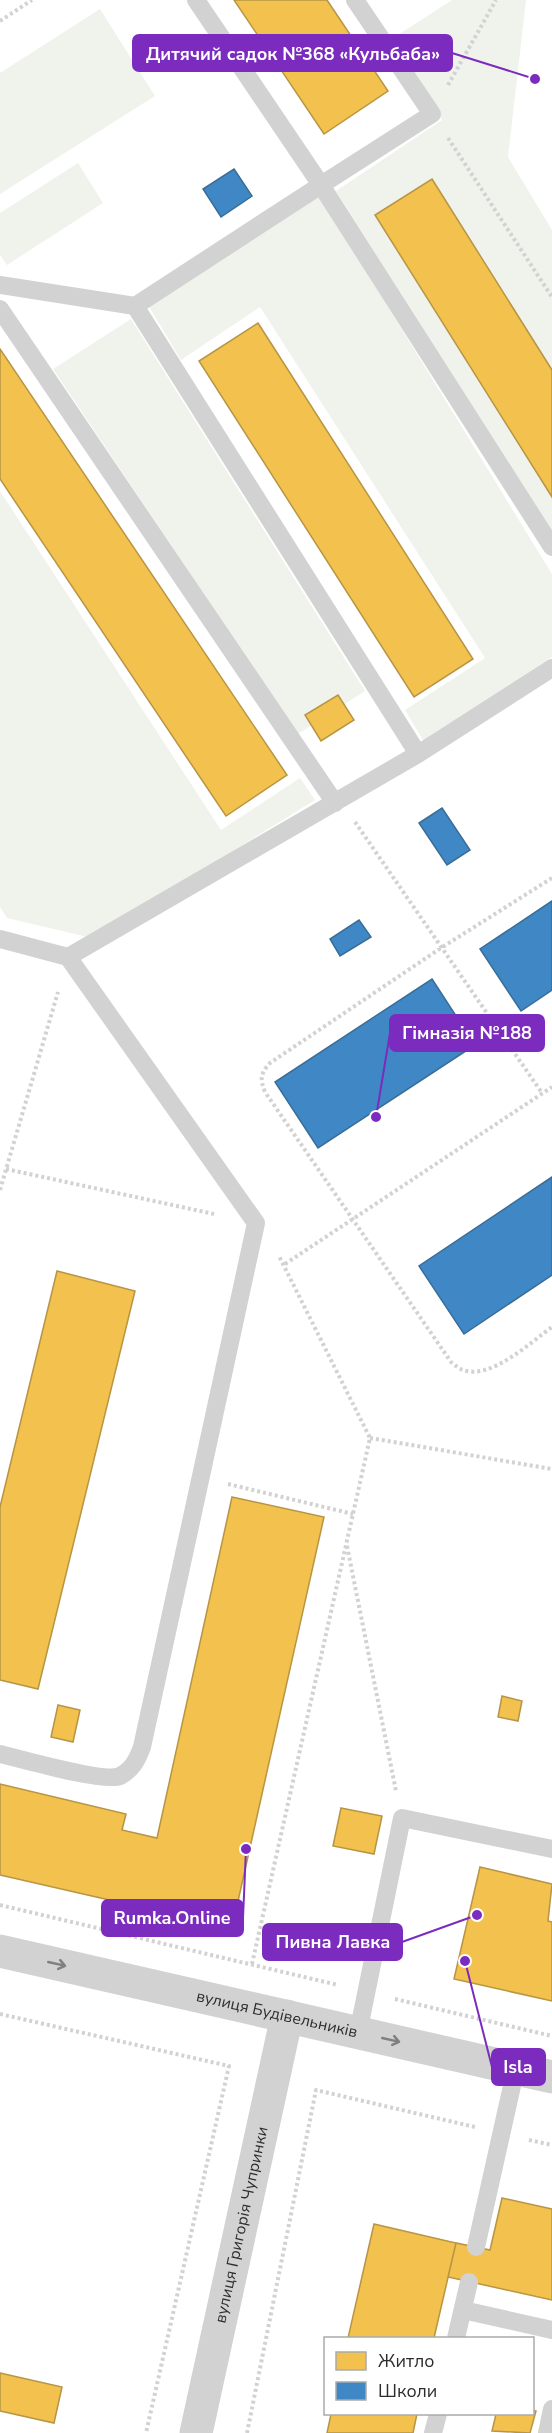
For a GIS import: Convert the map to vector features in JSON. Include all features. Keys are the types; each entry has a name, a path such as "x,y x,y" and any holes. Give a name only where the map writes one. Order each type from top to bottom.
{"street":[{"name":"вулиця Будівельників","path":"0,1951 552,2077"},
{"name":"вулиця Григорія Чупринки","path":"196,2433 286,2016"}],"lane":[{"path":"196,0 321,185 552,547"},
{"path":"0,285 135,306 432,114 355,0"},
{"path":"135,306 418,753"},
{"path":"0,309 335,803"},
{"path":"68,957 335,803 552,668"},
{"path":"0,939 68,957 256,1223 202,1478 142,1747 135,1766 118,1777 92,1775 0,1754"},
{"path":"358,2033 402,1818 552,1849"},
{"path":"476,2247 516,2068"},
{"path":"456,2337 469,2282"},
{"path":"463,2310 552,2330"},
{"path":"547,2433 552,2409"}],"path":[{"path":"0,21 32,0"},
{"path":"496,0 432,114 552,297"},
{"path":"335,803 346,808 542,1093"},
{"path":"552,878 441,948 270,1064 260,1079 265,1092 451,1362 463,1371 480,1371 499,1365 552,1327"},
{"path":"0,1190 68,957"},
{"path":"285,1264 552,1087"},
{"path":"6,1169 256,1223 285,1264 370,1438 252,1965"},
{"path":"370,1438 552,1469"},
{"path":"202,1478 353,1514"},
{"path":"346,1542 402,1818"},
{"path":"0,1905 552,2036"},
{"path":"0,2014 229,2066 146,2433"},
{"path":"247,2433 316,2090 552,2145"}],"shaded area":[{"path":"452,0 526,0 508,157 552,230 552,531 336,191 442,120 390,40"},
{"path":"100,9 155,96 0,194 0,73"},
{"path":"78,163 103,203 7,265 0,255 0,213"},
{"path":"320,196 552,574 552,657 423,740 405,710 485,658 260,307 181,360 148,305"},
{"path":"131,319 365,691 298,734 53,369"},
{"path":"0,491 221,830 300,778 315,800 92,938 7,918 0,907"}],"building: Житло":[{"path":"234,0 327,0 388,91 324,134"},
{"path":"432,179 552,370 552,497 375,215"},
{"path":"258,323 473,659 414,697 199,361"},
{"path":"0,349 287,775 226,816 0,479"},
{"path":"338,695 354,720 321,741 305,715"},
{"path":"57,1271 135,1291 38,1689 0,1680 0,1507"},
{"path":"232,1497 324,1517 232,1928 0,1875 0,1784 126,1814 122,1830 157,1838"},
{"path":"502,1696 522,1701 518,1721 498,1717"},
{"path":"58,1705 80,1710 73,1742 51,1737"},
{"path":"341,1808 382,1816 374,1854 333,1846"},
{"path":"480,1867 552,1884 548,1921 552,1922 552,2001 454,1979"},
{"path":"502,2198 552,2209 552,2300 448,2277 456,2243 490,2250"},
{"path":"374,2224 456,2243 434,2337 348,2337"},
{"path":"0,2373 62,2387 54,2423 0,2411"},
{"path":"534,2410 536,2411 530,2433 492,2431 496,2415 534,2415"},
{"path":"331,2415 417,2415 413,2433 327,2433"}],"building: Школи":[{"path":"234,169 252,196 221,217 203,189"},
{"path":"442,808 470,850 447,865 419,823"},
{"path":"552,901 552,990 521,1011 480,949"},
{"path":"359,920 371,937 340,956 330,939"},
{"path":"432,979 475,1045 318,1148 275,1082"},
{"path":"552,1177 552,1275 464,1334 419,1266"}],"place":[{"name":"Дитячий садок №368 «Кульбаба»","path":"535,79"},
{"name":"Гімназія №188","path":"376,1117"},
{"name":"Rumka.Online","path":"246,1849"},
{"name":"Пивна Лавка","path":"477,1915"},
{"name":"Isla","path":"465,1961"}]}
